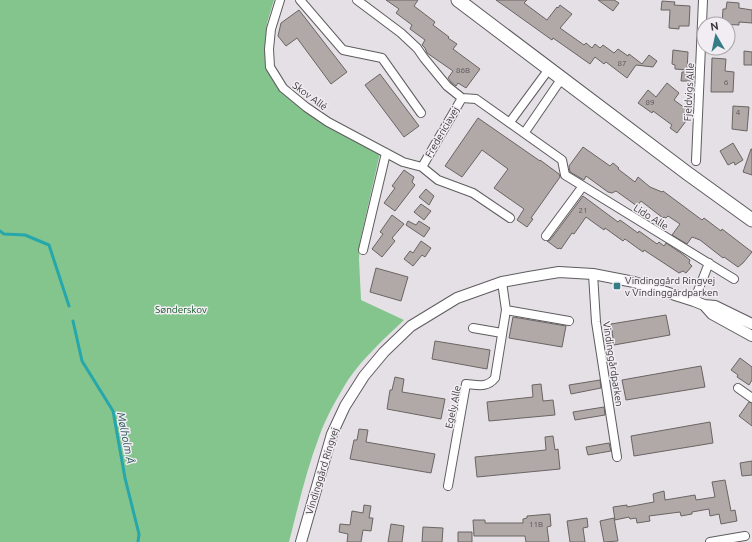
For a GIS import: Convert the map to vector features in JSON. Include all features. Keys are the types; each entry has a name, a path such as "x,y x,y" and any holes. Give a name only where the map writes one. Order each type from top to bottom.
{"main road":[{"path":"458,0 752,220"}],"street":[{"name":"Skov Allé","path":"280,0 271,30 269,49 270,67 283,88 306,107 328,122 403,162 422,167"},
{"path":"300,0 343,50 382,58 421,113"},
{"path":"357,0 401,33 417,48 447,86 462,98"},
{"name":"Fjeldvigs Alle","path":"696,161 703,0"},
{"path":"510,122 549,69"},
{"path":"525,132 562,78"},
{"name":"Fredericiavej","path":"510,218 473,193 438,180 422,167 462,98 476,99 525,132 562,160 566,175"},
{"path":"363,250 386,153"},
{"name":"Lido Alle","path":"566,175 734,279"},
{"path":"546,236 584,186"},
{"path":"694,301 709,263"},
{"name":"Vindinggård Ringvej","path":"301,542 318,478 332,434 345,406 364,376 384,352 411,326 457,298 502,282 559,272 593,274 634,282 694,301 704,306 712,314 752,336"},
{"name":"Vindinggårdparken","path":"593,274 596,322 617,457"},
{"name":"Egely Alle","path":"448,486 466,384 485,386 491,383 495,378 506,310 502,282"},
{"name":"Vindinggård Ringvej","path":"704,306 715,306 752,324"},
{"path":"506,310 569,321"},
{"path":"473,328 502,333"},
{"path":"738,388 752,398"},
{"path":"710,542 745,536"}],"green space":[{"name":"Sønderskov","path":"0,0 274,0 267,23 265,44 268,69 286,95 380,153 360,241 359,259 361,300 404,320 360,364 348,380 332,408 310,463 289,542 0,542"}],"building":[{"path":"386,0 418,0 414,6 435,22 433,25 457,44 453,49 480,69 466,88 458,83 456,86 451,82 448,78 453,71 427,53 422,45 425,40 410,29 412,25 396,13 399,9"},
{"path":"496,0 527,0 524,3 547,20 560,5 572,14 560,28 584,45 586,43 592,48 595,44 600,48 603,45 614,53 618,49 628,56 629,54 642,64 649,55 657,61 653,67 636,65 627,78 606,62 604,64 595,57 590,64 553,38 552,40"},
{"path":"598,0 614,0 619,3 613,11"},
{"path":"662,1 675,2 674,5 690,6 689,26 679,26 679,29 669,28 670,10 661,10"},
{"path":"727,2 739,3 739,8 752,10 752,23 739,22 739,25 736,25 736,16 723,16 723,9 726,9"},
{"path":"299,10 347,72 331,84 297,38 286,46 278,36 281,23"},
{"path":"673,50 688,52 687,70 675,69 675,65 672,64"},
{"path":"744,51 752,52 752,65 744,65"},
{"path":"712,58 726,59 725,71 734,72 733,92 711,92"},
{"path":"682,72 694,72 693,81 681,81"},
{"path":"380,74 419,126 404,137 365,85"},
{"path":"667,83 679,93 674,100 689,111 683,119 686,121 677,133 670,128 672,125 653,111 652,113 638,103 648,90 656,97"},
{"path":"733,106 749,107 747,131 732,129"},
{"path":"478,118 559,174 560,177 531,218 533,219 527,227 517,220 524,209 494,188 508,169 482,150 462,177 445,166"},
{"path":"733,143 743,160 735,165 734,162 728,165 720,151"},
{"path":"583,147 610,166 613,163 619,168 618,169 635,182 638,177 650,187 662,192 663,191 702,220 704,218 721,231 722,229 752,252 738,267 724,257 723,258 700,240 692,237 687,244 672,235 680,224 668,216 663,218 641,201 637,206 616,191 612,193 608,192 586,176 584,180 570,172 569,166"},
{"path":"752,149 752,175 743,172"},
{"path":"404,170 414,177 412,182 415,185 395,211 384,203 395,188 392,186"},
{"path":"426,189 434,196 429,205 419,197"},
{"path":"583,196 618,222 620,220 657,244 659,242 664,246 666,243 690,260 689,263 692,266 686,273 683,271 679,273 644,250 643,252 625,239 623,241 605,228 604,230 586,217 561,249 558,249 547,241 550,240"},
{"path":"421,204 431,211 424,220 414,212"},
{"path":"392,215 404,224 392,238 395,241 382,257 372,249 383,234 380,232"},
{"path":"408,221 416,225 419,221 430,228 424,237 406,225"},
{"path":"421,241 431,248 425,257 422,255 413,266 404,259 410,251 413,253"},
{"path":"376,268 408,277 401,301 370,292"},
{"path":"666,315 670,335 614,345 611,324"},
{"path":"513,317 566,326 562,347 509,338"},
{"path":"435,341 490,350 487,369 432,359"},
{"path":"740,358 752,367 752,380 749,385 737,377 738,375 731,370"},
{"path":"701,366 705,387 626,400 622,380"},
{"path":"395,377 404,379 402,392 445,399 441,419 387,409 390,390 392,390"},
{"path":"600,380 601,388 571,394 569,385"},
{"path":"541,384 543,401 553,400 555,415 489,421 487,402 533,397 532,385"},
{"path":"749,402 752,403 752,426 739,416"},
{"path":"604,407 605,415 575,420 573,412"},
{"path":"710,422 713,443 634,456 631,436"},
{"path":"359,429 368,430 366,442 435,454 431,473 350,459 354,440 357,440"},
{"path":"553,436 555,450 558,449 560,469 477,477 475,457 546,450 545,437"},
{"path":"609,443 611,451 588,455 586,447"},
{"path":"752,461 752,475 742,476 740,463"},
{"path":"725,480 731,511 735,510 737,521 721,524 719,514 710,516 709,509 692,512 692,514 681,516 680,512 649,516 650,521 637,523 636,518 630,519 629,517 615,520 613,507 627,505 627,507 654,502 653,494 664,491 665,500 695,495 696,500 715,497 712,482"},
{"path":"364,505 371,506 369,518 373,518 371,531 363,530 361,542 347,542 348,534 339,532 340,524 350,525 352,511 363,513"},
{"path":"550,514 551,526 547,527 549,542 526,542 525,536 474,536 473,520 485,520 485,523 523,523 523,519 527,518 527,516"},
{"path":"587,518 588,527 583,528 585,542 570,542 567,521"},
{"path":"614,518 618,541 604,542 600,521"},
{"path":"391,524 404,526 402,542 388,542"},
{"path":"423,527 443,528 442,542 422,542"},
{"path":"458,532 472,532 472,542 458,542"}],"waterway":[{"name":"Mølholm Å","path":"0,231 4,234 25,235 49,245 69,306"},
{"name":"Mølholm Å","path":"73,321 82,361 113,411 125,478 139,534 138,542"}],"place":[{"name":"Vindinggård Ringvej v Vindinggårdparken","path":"617,286"}]}
